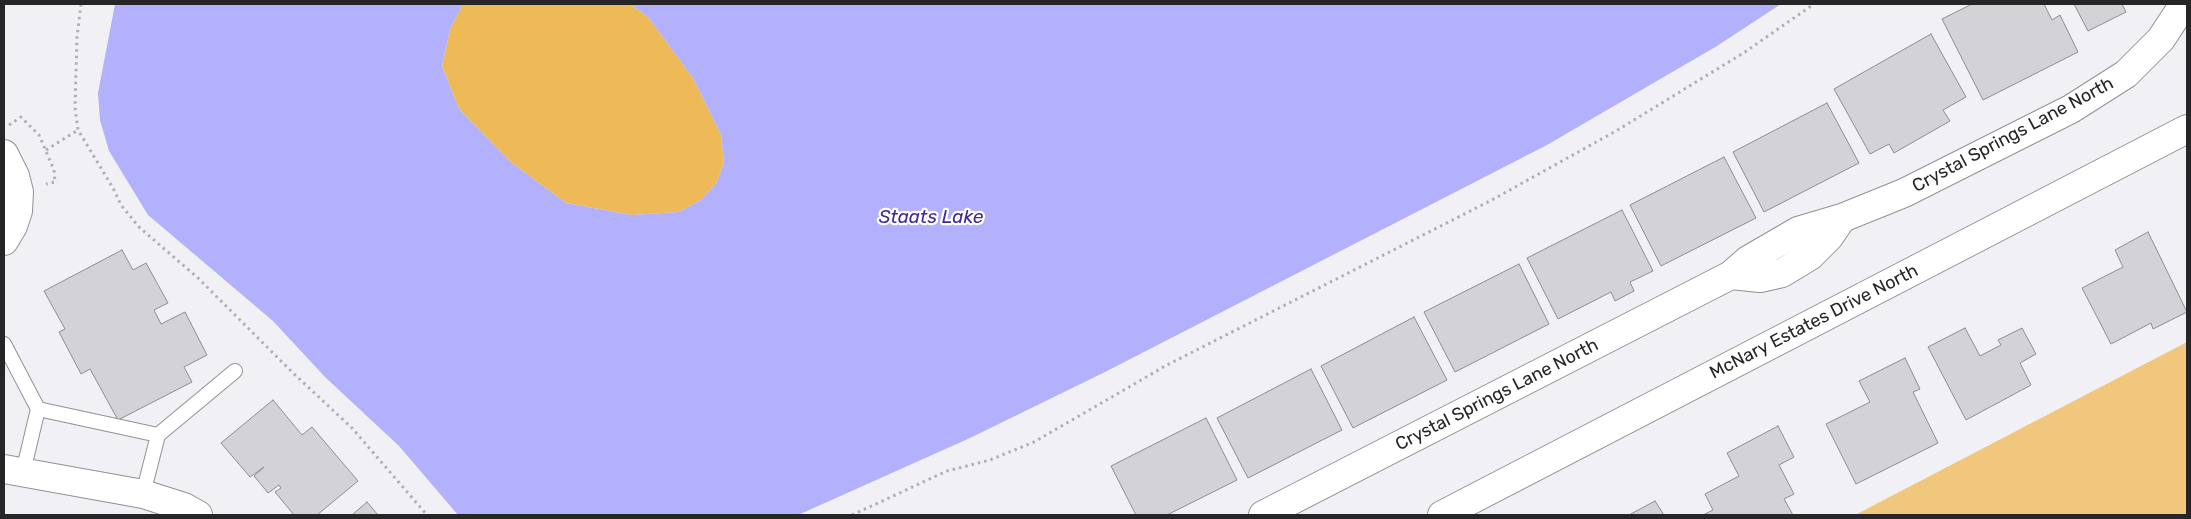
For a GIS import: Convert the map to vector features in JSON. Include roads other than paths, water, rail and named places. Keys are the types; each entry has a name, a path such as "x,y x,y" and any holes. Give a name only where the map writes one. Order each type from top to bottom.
{"street":[{"name":"Crystal Springs Lane North","path":"1263,515 1731,275 1748,260 1798,231 1842,218 1904,193 2053,118 2126,74 2161,39 2184,4"},
{"name":"McNary Estates Drive North","path":"1442,515 2187,129"},
{"path":"4,154 15,176 19,192 18,211 13,226 4,241"},
{"path":"14,470 143,494 184,507 198,515"}],"lane":[{"path":"4,344 38,408 14,470"},
{"path":"143,494 158,435 235,371"},
{"path":"38,408 158,435"}],"water":[{"name":"Staats Lake","path":"115,4 463,4 450,29 442,66 459,109 512,163 566,203 632,215 679,212 701,200 717,182 724,162 721,135 693,78 648,17 630,4 1781,4 1717,46 1547,145 1105,372 970,438 798,515 458,515 399,446 325,377 273,321 148,215 109,151 100,120 98,93"}]}
